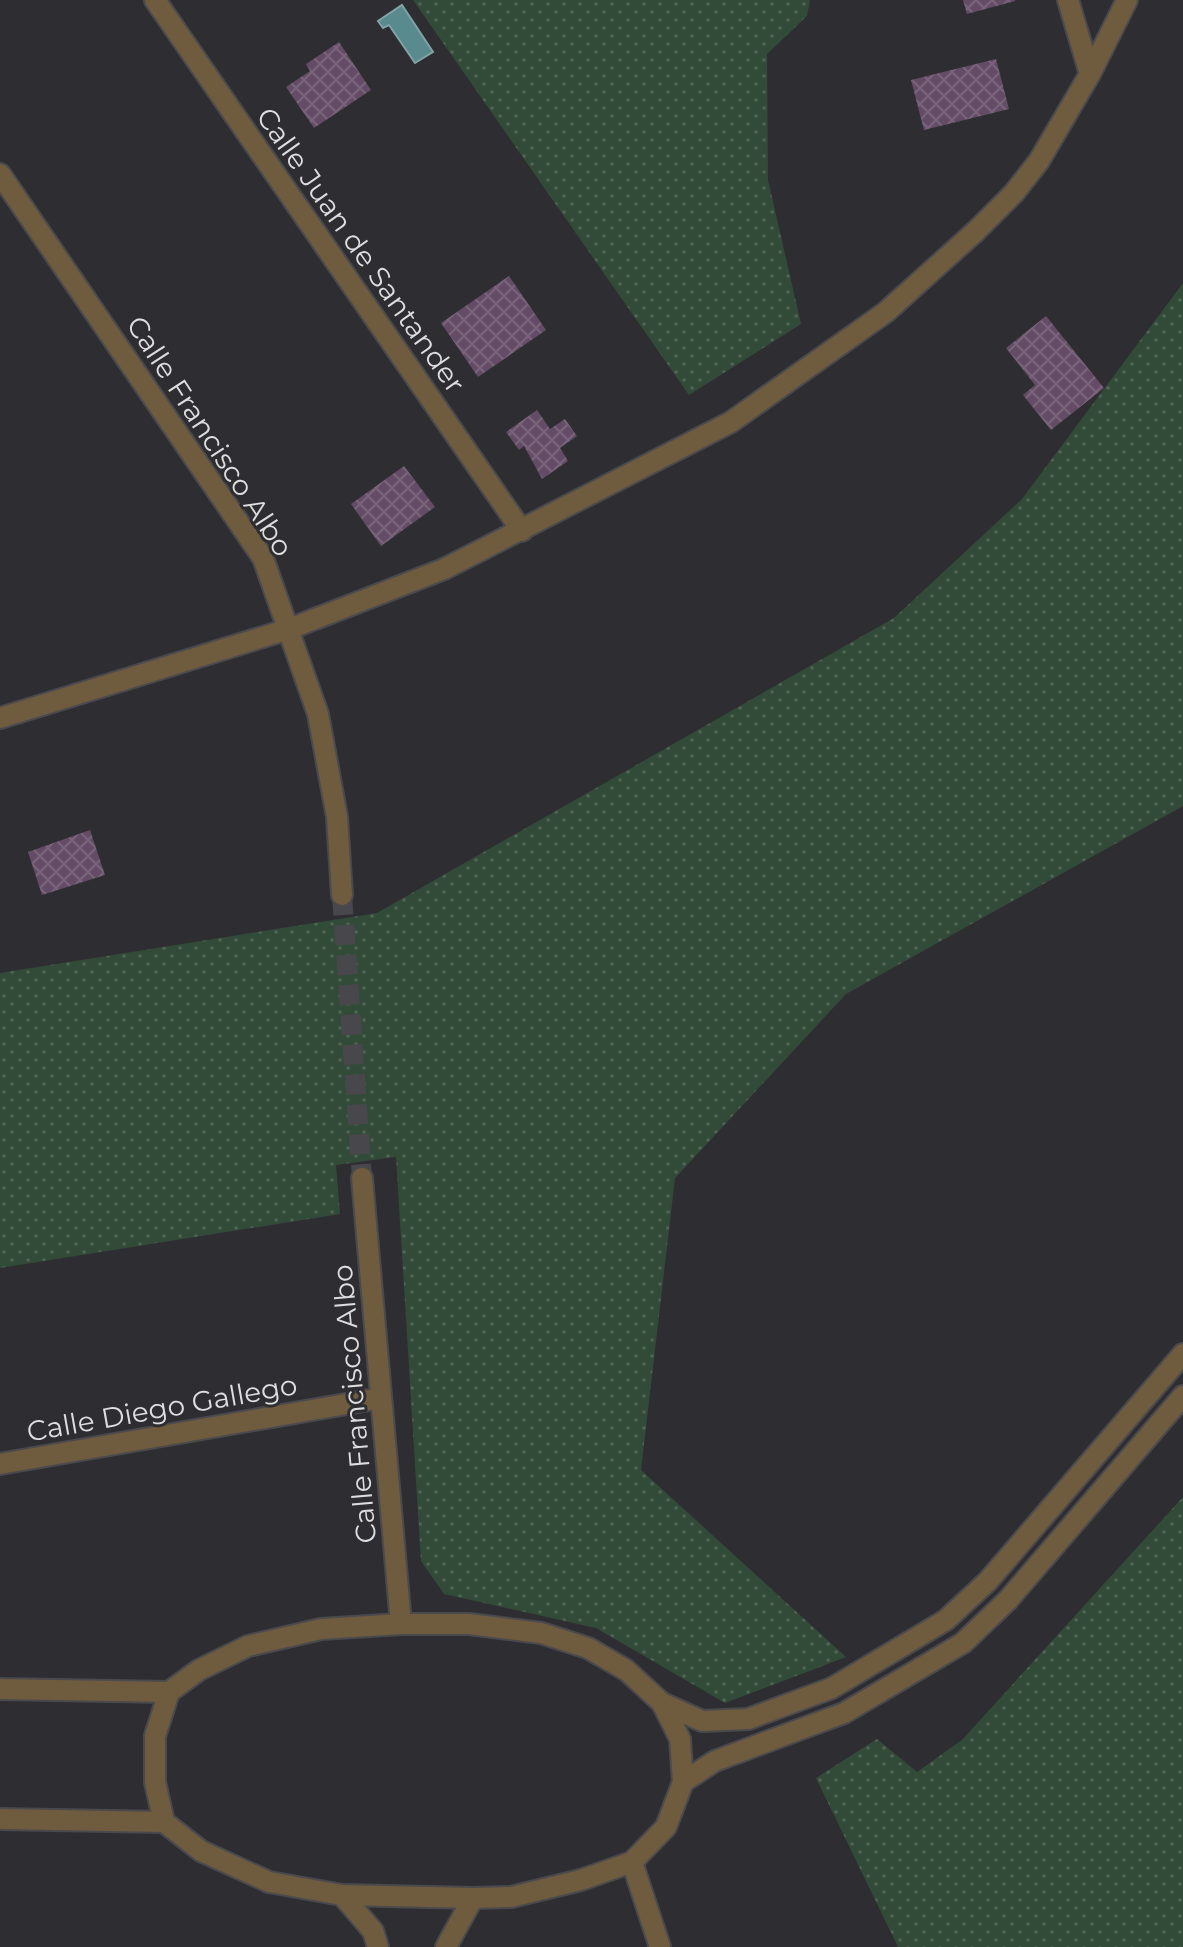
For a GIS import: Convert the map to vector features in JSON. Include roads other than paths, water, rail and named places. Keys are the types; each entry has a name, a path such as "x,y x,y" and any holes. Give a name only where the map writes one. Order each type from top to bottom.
{"street":[{"name":"Calle Juan de Santander","path":"155,0 522,531"},
{"path":"1068,0 1090,74"},
{"path":"0,718 289,629 444,569 731,422 886,312 1014,193 1065,121 1127,0"},
{"name":"Calle Francisco Albo","path":"0,174 263,558 318,714 337,817 342,895"},
{"name":"Calle Francisco Albo","path":"362,1178 401,1624"},
{"path":"164,1822 155,1782 155,1736 169,1692 199,1670 248,1646 321,1629 469,1624 541,1633 588,1648 626,1670 662,1703 702,1721 748,1719 832,1688 946,1620 988,1581 1183,1354"},
{"path":"683,1782 715,1761 844,1713 963,1643 1008,1600 1183,1396"},
{"name":"Calle Diego Gallego","path":"0,1464 381,1398"},
{"path":"0,1689 169,1692"},
{"path":"0,1819 164,1822 201,1851 269,1882 342,1895 511,1897 581,1880 632,1862 666,1827 683,1782 680,1739 662,1703"},
{"path":"632,1862 660,1947"},
{"path":"342,1895 373,1931 378,1947"},
{"path":"446,1947 473,1898"}],"water":[{"path":"402,5 433,52 415,63 389,25 383,28 378,21"}],"tunnel":[{"path":"342,895 362,1178"}]}
